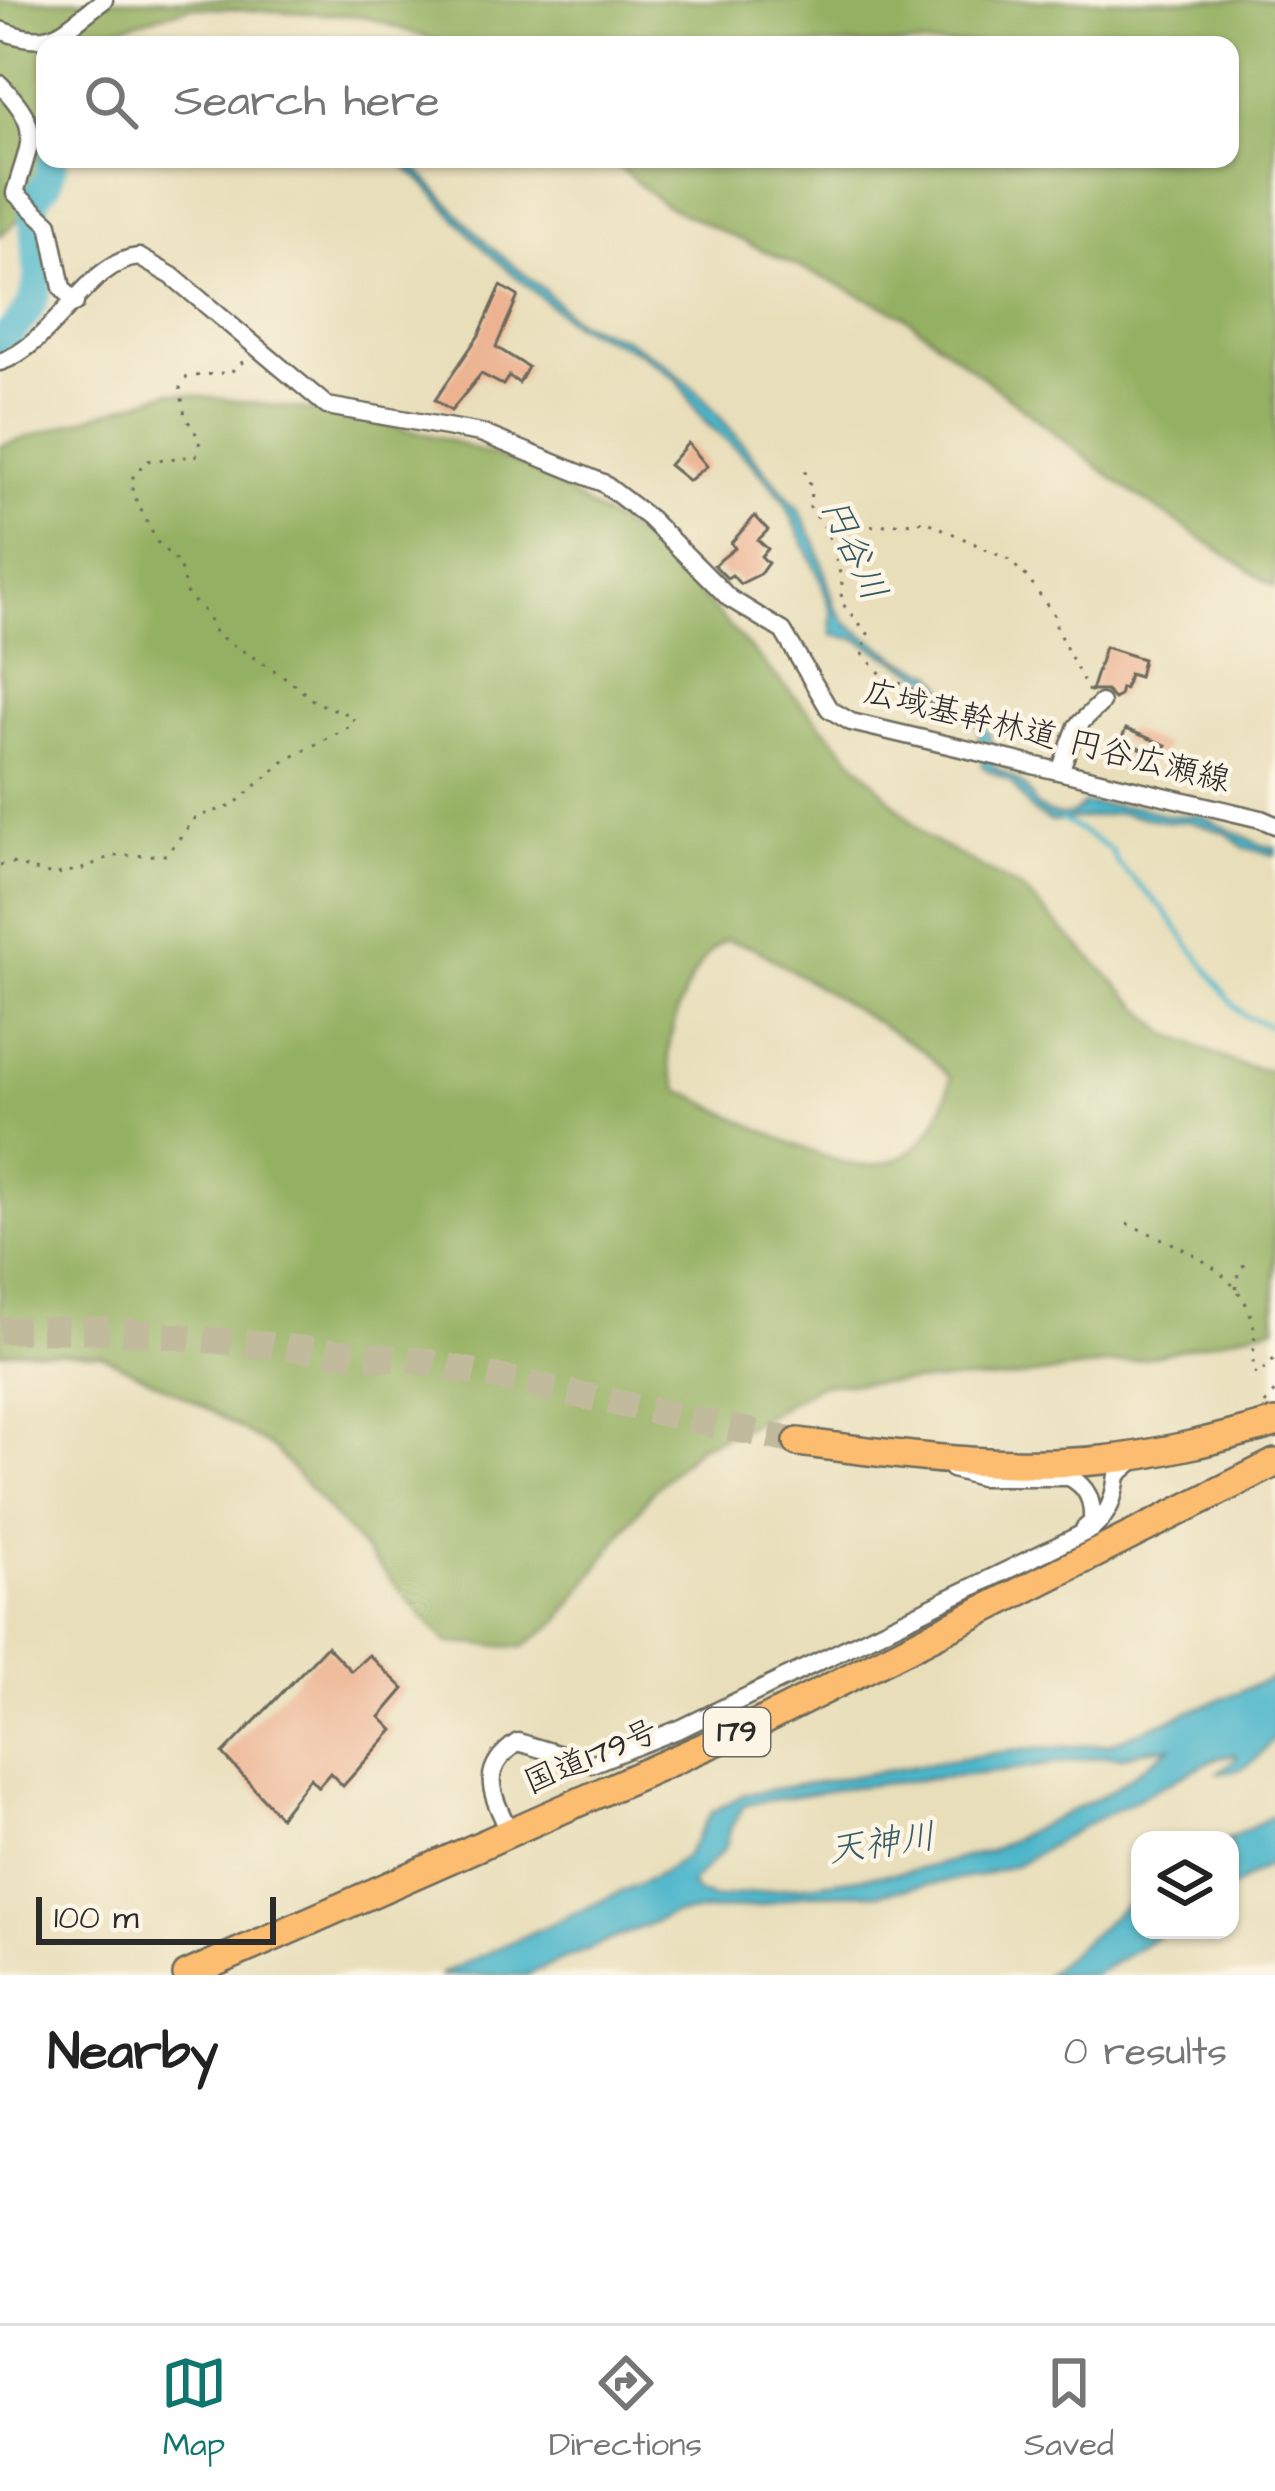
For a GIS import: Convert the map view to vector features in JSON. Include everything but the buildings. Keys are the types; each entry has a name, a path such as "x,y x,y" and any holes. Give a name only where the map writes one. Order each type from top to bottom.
{"highway":[{"path":"797,1442 909,1457 1050,1461 1142,1454 1275,1423"},
{"name":"国道179号","path":"187,1975 765,1720 1275,1463"}],"street":[{"path":"51,36 104,0"},
{"path":"0,30 36,41"},
{"path":"0,84 27,114 32,135 15,193 49,224 62,288 74,303"},
{"name":"広域基幹林道 円谷広瀬線","path":"0,362 39,341 117,262 139,257 172,276 327,406 481,433 603,483 650,518 729,598 783,631 829,709 879,732 1275,825"},
{"path":"1060,771 1077,726 1098,706"},
{"path":"509,1831 493,1797 491,1769 499,1754 518,1742 591,1764 682,1728 1075,1538 1104,1518 1113,1501 1117,1475 1142,1454"},
{"path":"909,1457 980,1477 1070,1477 1082,1484 1092,1512 1092,1522 1075,1538"}],"path":[{"path":"0,865 12,863 52,875 112,856 166,855 196,817 232,806 286,760 354,724 353,716 315,702 288,679 216,634 206,613 187,595 179,564 157,542 132,492 134,477 146,461 196,455 200,440 184,416 180,387 187,377 231,372 244,364 253,344"},
{"path":"805,471 811,488 810,508 827,530 842,580 841,602 869,635 861,652 881,674 922,694 947,728 953,748"},
{"path":"871,526 926,520 1009,560 1028,577 1054,615 1098,706"},
{"path":"1127,1224 1198,1256 1237,1293"},
{"path":"1245,1264 1235,1285 1254,1324 1254,1372 1258,1375 1275,1358"}],"green space":[{"path":"0,0 1275,0 1275,587 1124,487 903,315 663,204 620,168 1239,168 1239,36 422,36 363,16 190,7 91,36 36,36 36,168 42,168 27,212 0,236"},
{"path":"169,392 330,413 439,437 526,467 656,548 926,837 1023,890 1165,1032 1240,1065 1275,1072 1275,1326 1134,1361 1005,1379 821,1384 743,1429 699,1446 651,1493 559,1621 523,1647 447,1643 275,1450 199,1404 101,1355 0,1353 0,446","holes":["726,940 753,947 925,1052 950,1078 934,1124 914,1148 886,1163 852,1164 803,1148 679,1090 669,1048 677,1013 694,975"]}],"water":[{"path":"406,168 415,168 488,245 574,320 626,339 666,364 702,396 799,510 816,544 835,607 847,624 901,660 934,673 956,705 971,713 989,733 994,767 1024,786 1035,805 1060,816 1083,804 1139,807 1168,816 1199,815 1275,847 1275,855 1243,847 1227,833 1189,821 1121,813 1051,822 1031,810 1011,782 983,767 978,725 950,707 937,683 857,639 832,635 832,613 820,578 784,500 752,462 704,421 677,379 639,352 571,323 483,248"},
{"path":"1275,1677 1275,1738 1251,1763 1219,1772 1237,1758 1234,1754 1217,1758 1018,1864 979,1876 880,1893 804,1894 758,1906 673,1914 526,1975 439,1975 662,1873 686,1856 712,1812 745,1794 1008,1751 1109,1744","holes":["1171,1747 1111,1791 989,1851 916,1870 715,1898 696,1892 691,1883 725,1848 745,1804"]},
{"path":"1275,1815 1275,1861 1239,1883 1239,1833"},
{"path":"1131,1900 1131,1939 1152,1939 1094,1975 1046,1975"}],"waterway":[{"name":"円谷川","path":"0,341 19,323 36,291 34,199 51,168"},
{"path":"1061,819 1111,850 1117,863 1163,909 1234,1005 1245,1016 1275,1028"}],"tunnel":[{"path":"0,1330 113,1330 422,1361 798,1442"}],"water label":[{"name":"天神川","path":"882,1844"}]}
